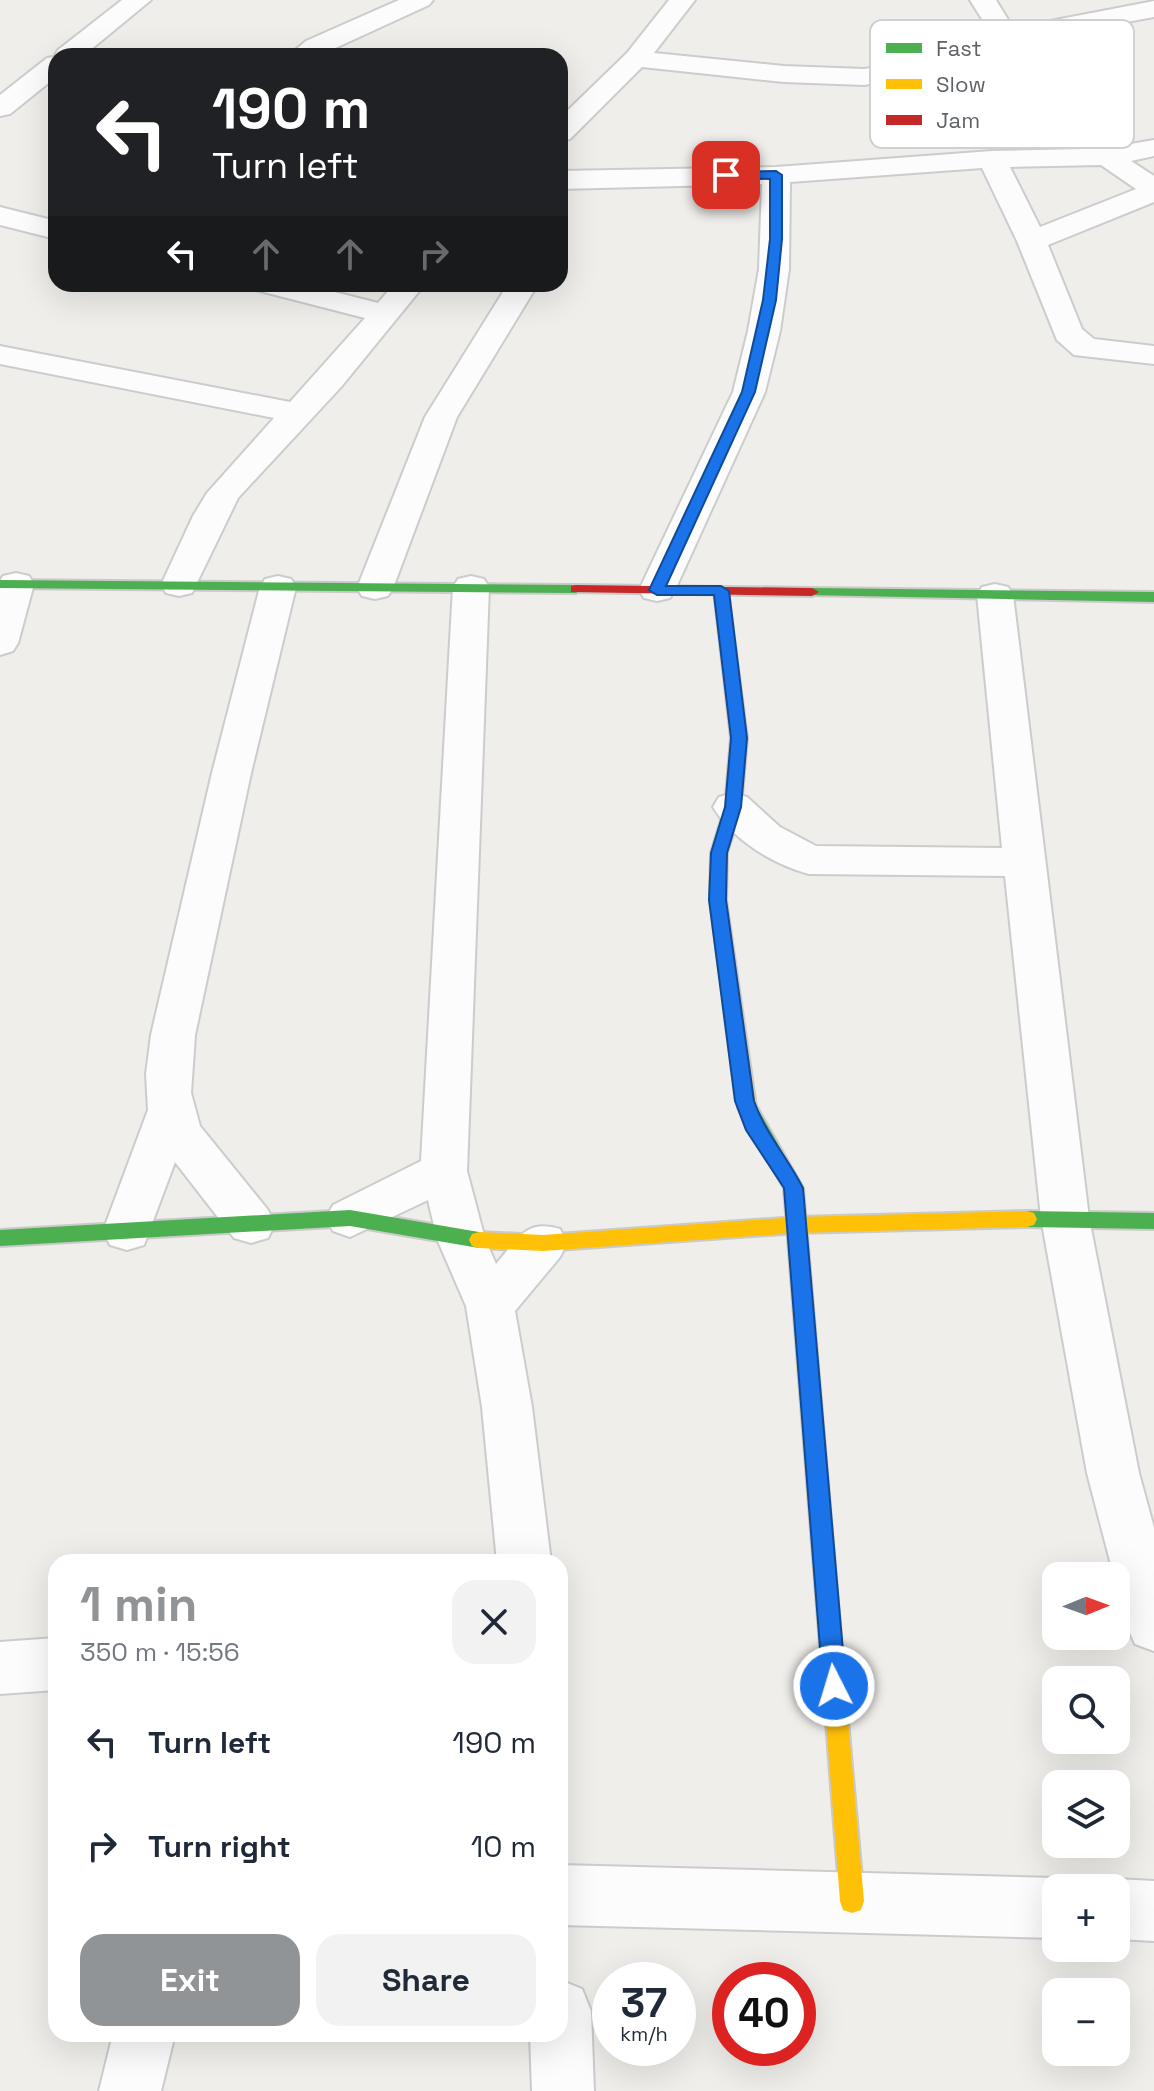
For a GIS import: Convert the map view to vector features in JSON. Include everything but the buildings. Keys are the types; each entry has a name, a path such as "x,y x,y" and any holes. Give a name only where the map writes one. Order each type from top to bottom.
{"street":[{"path":"77,48 138,0"},
{"path":"313,48 420,0"},
{"path":"568,125 636,59 682,0"},
{"path":"982,1 996,20"},
{"path":"1092,20 1154,9"},
{"path":"636,59 784,74 870,76"},
{"path":"0,108 43,87"},
{"path":"1098,148 1154,190"},
{"path":"568,180 776,175 992,159 1107,157 1154,148"},
{"path":"992,159 1032,241 1068,333 1085,348 1154,355"},
{"path":"657,590 749,392 764,331 774,269 776,175"},
{"path":"1032,241 1154,190"},
{"path":"0,216 48,228"},
{"path":"299,292 386,314"},
{"path":"179,585 210,516 224,493 260,451 299,413 404,292"},
{"path":"375,588 441,417 518,292"},
{"path":"0,355 299,413"},
{"path":"0,643 8,584 1154,597"},
{"path":"251,1224 209,1172 171,1110 168,1083 174,1038 227,783 278,587"},
{"path":"471,587 444,1171 461,1239 490,1306 507,1407 523,1554"},
{"path":"721,591 739,738 733,807 719,853 718,900 744,1101 753,1125 782,1166 793,1188 852,1901"},
{"path":"995,595 1065,1218 1113,1473 1154,1626"},
{"path":"733,807 766,837 809,860 1026,862"},
{"path":"127,1231 171,1110"},
{"path":"350,1218 444,1171"},
{"path":"0,1238 350,1218 461,1239 543,1243 797,1225 1065,1218 1154,1221"},
{"path":"490,1306 543,1243"},
{"path":"0,1668 48,1665"},
{"path":"568,1895 1042,1908"},
{"path":"1130,1910 1154,1911"},
{"path":"130,2091 142,2042"},
{"path":"561,2042 563,2091"}],"traffic: fast":[{"path":"0,584 576,589"},
{"path":"812,592 1154,597"},
{"path":"747,1107 793,1188 836,1709"},
{"path":"0,1238 350,1218 479,1240"},
{"path":"1027,1219 1154,1221"}],"traffic: slow":[{"path":"721,591 739,738 733,807 719,853 718,900 747,1107"},
{"path":"479,1240 543,1243 797,1225 1027,1219"},
{"path":"836,1709 852,1901"}],"traffic: jam":[{"path":"576,589 812,592"}],"route":[{"path":"726,175 776,175 778,208 774,269 764,331 749,392 657,590 721,591 739,738 733,807 719,853 718,900 744,1101 753,1125 782,1166 793,1188 834,1686"}]}
